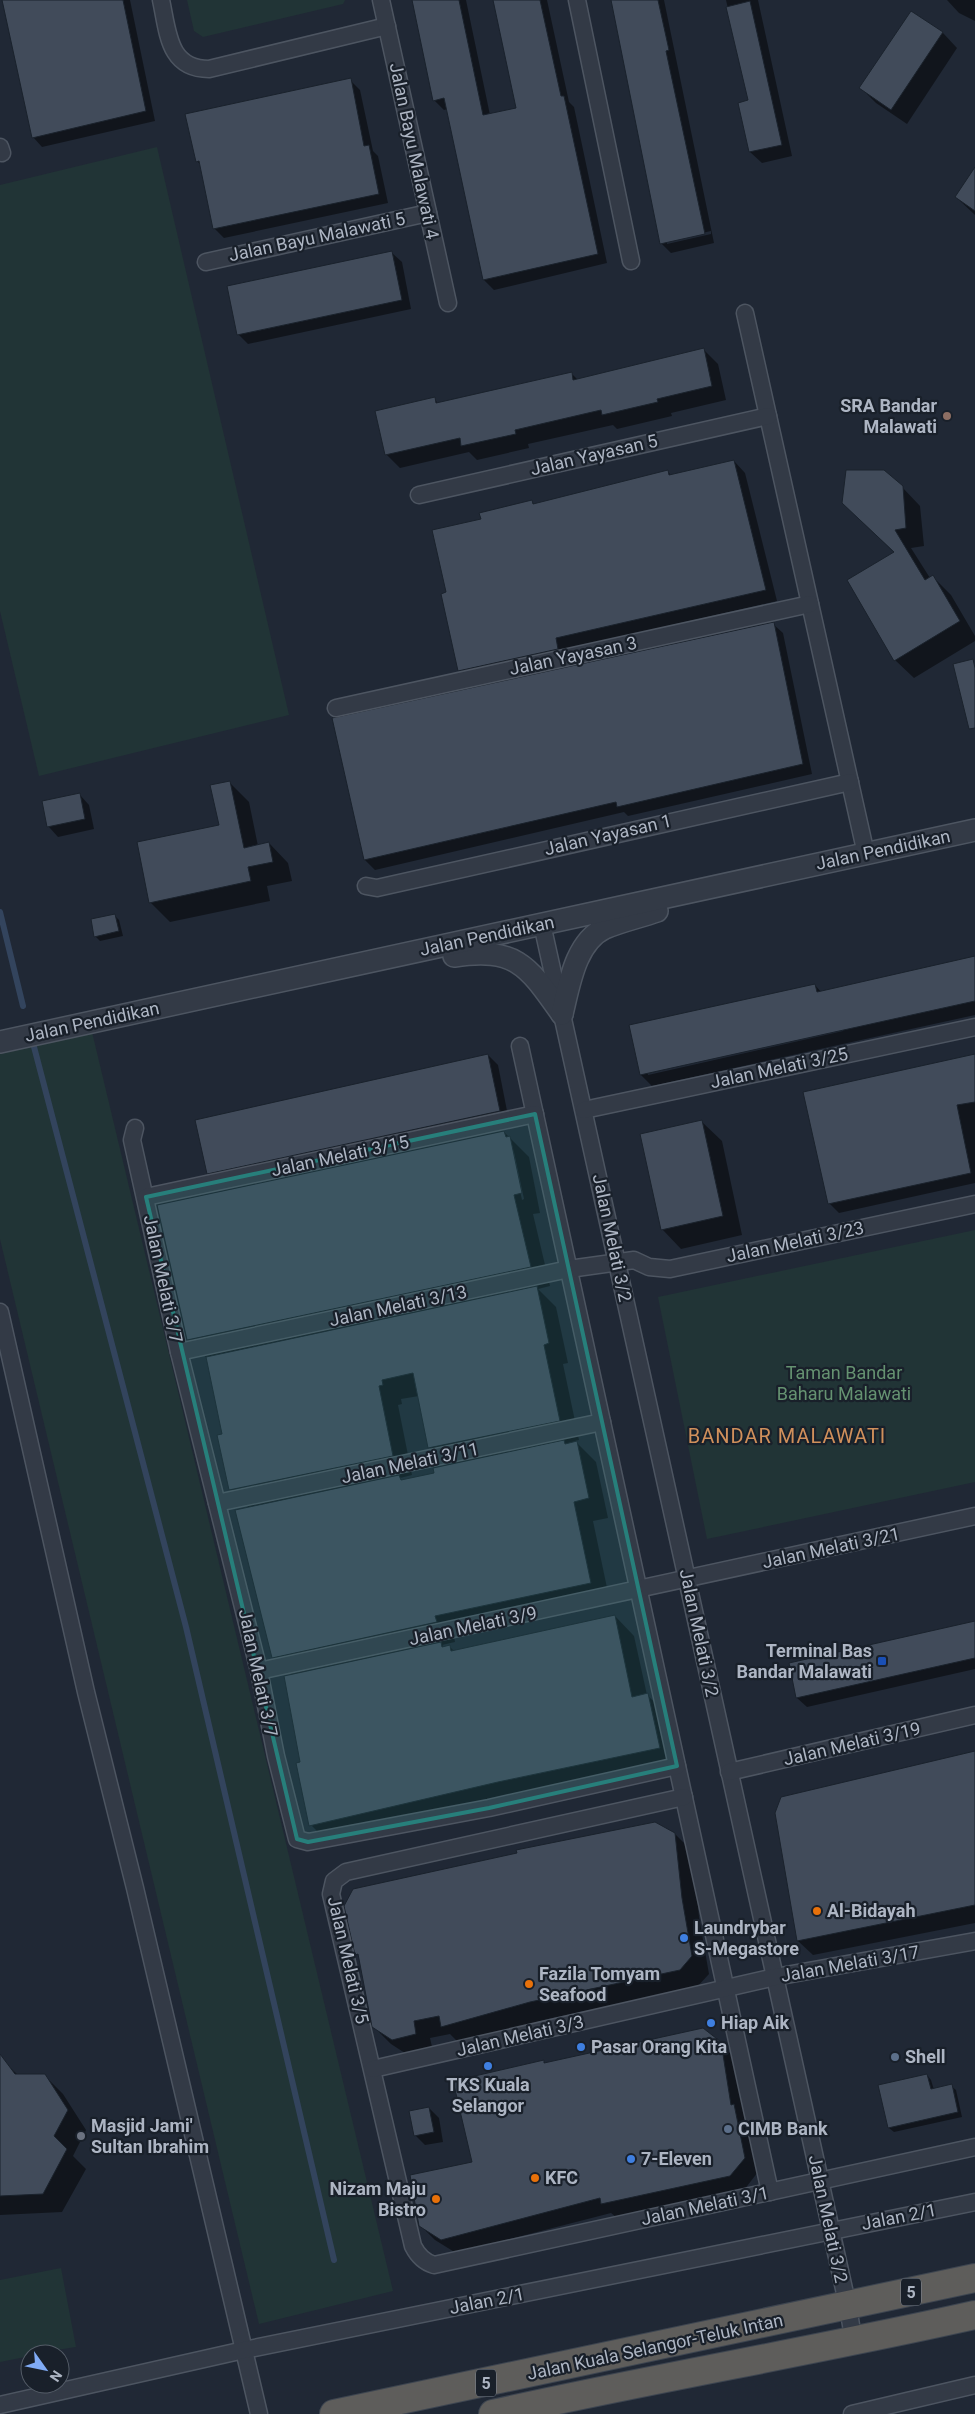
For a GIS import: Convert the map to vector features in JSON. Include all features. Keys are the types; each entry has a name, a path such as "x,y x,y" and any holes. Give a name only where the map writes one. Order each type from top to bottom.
{"highway":[{"name":"Jalan Kuala Selangor-Teluk Intan","path":"334,2414 975,2278"},
{"name":"Jalan Kuala Selangor-Teluk Intan","path":"492,2414 568,2397 854,2343 975,2315"}],"street":[{"path":"161,0 171,46 178,58 188,66 209,69 387,26"},
{"name":"Jalan Bayu Malawati 4","path":"381,0 448,302"},
{"path":"577,0 631,261"},
{"name":"Jalan Bayu Malawati 5","path":"206,262 428,213"},
{"path":"745,313 866,854"},
{"name":"Jalan Yayasan 5","path":"419,495 768,416"},
{"name":"Jalan Yayasan 3","path":"336,708 810,604"},
{"name":"Jalan Yayasan 1","path":"366,886 377,888 850,782"},
{"name":"Jalan Pendidikan","path":"0,1042 975,830"},
{"path":"562,1014 575,966 590,939 603,929 662,910 712,887"},
{"name":"Jalan Melati 3/2","path":"542,924 848,2306 854,2343"},
{"path":"391,957 451,956 477,953 494,953 503,956 526,967 562,1014"},
{"name":"Jalan Melati 3/25","path":"584,1110 975,1027"},
{"path":"520,1046 770,2192"},
{"name":"Jalan Melati 3/15","path":"146,1196 535,1114"},
{"name":"Jalan Melati 3/7","path":"135,1128 132,1140 146,1196 179,1352 259,1671 296,1839 302,1842 488,1808 677,1766"},
{"name":"Jalan Melati 3/23","path":"617,1260 634,1260 649,1267 670,1269 975,1204"},
{"name":"Jalan Melati 3/13","path":"179,1352 617,1260"},
{"path":"0,1312 86,1692 140,1907 259,2414"},
{"name":"Jalan Melati 3/11","path":"217,1503 602,1422"},
{"name":"Jalan Melati 3/21","path":"687,1579 975,1516"},
{"name":"Jalan Melati 3/9","path":"259,1671 639,1591 687,1579"},
{"name":"Jalan Melati 3/19","path":"729,1772 975,1715"},
{"name":"Jalan Melati 3/5","path":"434,2264 422,2259 413,2246 331,1894 334,1881 346,1872 684,1797"},
{"name":"Jalan Melati 3/17","path":"726,1990 775,1977 975,1940"},
{"name":"Jalan Melati 3/3","path":"373,2069 726,1990"},
{"name":"Jalan Melati 3/1","path":"434,2264 975,2147"},
{"name":"Jalan 2/1","path":"0,2405 244,2350 975,2202"},
{"path":"852,2414 975,2385"}],"highlighted area":[{"path":"535,1114 677,1766 489,1808 308,1842 297,1839 146,1197"}],"green space":[{"path":"187,0 345,0 343,4 203,37 194,31"},
{"path":"157,147 289,715 39,776 0,611 0,185"},
{"path":"92,1032 393,2291 259,2324 0,1239 0,1054"},
{"name":"Taman Bandar Baharu Malawati","path":"975,1230 975,1482 707,1539 658,1297"},
{"path":"61,2268 76,2347 70,2348 70,2344 20,2344 20,2358 0,2362 0,2280"}],"building":[{"path":"2,0 123,0 146,111 32,138"},
{"path":"412,0 459,0 483,115 516,108 493,0 540,0 561,96 564,96 598,254 483,280 444,98 433,101"},
{"path":"611,0 658,0 669,50 666,51 705,234 660,244"},
{"path":"750,1 782,145 749,152 738,103 748,100 726,7"},
{"path":"911,11 943,32 891,110 859,88"},
{"path":"351,78 364,146 369,145 379,194 213,229 199,161 196,162 185,114"},
{"path":"975,167 975,211 955,197"},
{"path":"392,251 402,300 237,335 227,286"},
{"path":"704,348 712,386 657,399 658,402 602,415 601,410 515,430 516,434 461,446 460,438 385,455 375,411 435,397 436,403 572,372 573,380"},
{"path":"734,460 766,590 556,638 558,649 458,671 441,594 446,592 432,530 481,519 479,513 532,500 533,504 668,470 669,475"},
{"path":"846,470 884,470 903,486 906,528 895,530 925,580 933,575 960,621 894,661 847,580 894,552 842,503"},
{"path":"774,622 803,764 617,807 616,802 364,860 332,718"},
{"path":"973,659 975,668 975,728 969,729 953,664"},
{"path":"230,781 244,848 269,842 273,862 248,867 251,881 149,903 137,842 219,825 210,785"},
{"path":"80,793 85,819 47,827 42,801"},
{"path":"115,914 119,931 94,937 91,919"},
{"path":"975,956 975,1001 640,1075 629,1025 815,984 817,992"},
{"path":"488,1054 500,1111 207,1174 195,1120"},
{"path":"975,1054 975,1102 957,1105 971,1173 828,1204 803,1092"},
{"path":"702,1120 723,1216 661,1230 640,1134"},
{"path":"504,1131 506,1137 510,1136 522,1193 514,1195 531,1267 187,1340 157,1205"},
{"path":"537,1286 549,1343 544,1345 560,1421 428,1448 413,1373 382,1380 383,1385 379,1386 393,1456 229,1490 217,1435 222,1434 206,1357"},
{"path":"564,1440 565,1444 577,1441 589,1498 574,1502 591,1583 435,1616 437,1622 272,1658 235,1510 399,1475 401,1480 434,1473 433,1468"},
{"path":"615,1615 632,1697 648,1693 660,1748 498,1782 309,1826 296,1763 300,1762 284,1676 441,1642 442,1647 450,1645 451,1651"},
{"name":"Terminal Bas Bandar Malawati","path":"975,1621 975,1658 796,1698 789,1663"},
{"path":"975,1751 975,1905 797,1941 775,1813 781,1797"},
{"path":"655,1822 675,1833 682,1898 692,1956 680,1970 530,2002 441,2027 439,2016 414,2021 416,2034 392,2040 372,2027 358,1954 355,1955 344,1906 353,1889 517,1853 516,1850"},
{"path":"703,2028 721,2042 731,2105 734,2104 745,2158 730,2176 601,2204 600,2198 441,2240 419,2226 410,2175 472,2162 453,2081 544,2060 544,2063"},
{"path":"0,2054 15,2074 45,2074 68,2110 54,2136 67,2149 43,2194 0,2196"},
{"path":"927,2074 931,2089 952,2084 958,2112 888,2128 878,2085"},
{"path":"429,2107 434,2132 414,2136 409,2111"}],"waterway":[{"path":"0,912 23,1006"},
{"path":"33,1043 186,1627 334,2260"}],"place":[{"name":"SRA Bandar Malawati","path":"947,416"},
{"name":"Terminal Bas Bandar Malawati","path":"882,1661"},
{"name":"Al-Bidayah","path":"817,1911"},
{"name":"Laundrybar S-Megastore","path":"684,1938"},
{"name":"Fazila Tomyam Seafood","path":"529,1984"},
{"name":"Hiap Aik","path":"711,2023"},
{"name":"Pasar Orang Kita","path":"581,2047"},
{"name":"Shell","path":"895,2057"},
{"name":"TKS Kuala Selangor","path":"488,2066"},
{"name":"CIMB Bank","path":"728,2129"},
{"name":"Masjid Jami' Sultan Ibrahim","path":"81,2136"},
{"name":"7-Eleven","path":"631,2159"},
{"name":"KFC","path":"535,2178"},
{"name":"Nizam Maju Bistro","path":"436,2199"}],"district":[{"name":"BANDAR MALAWATI","path":"787,1436"}]}
